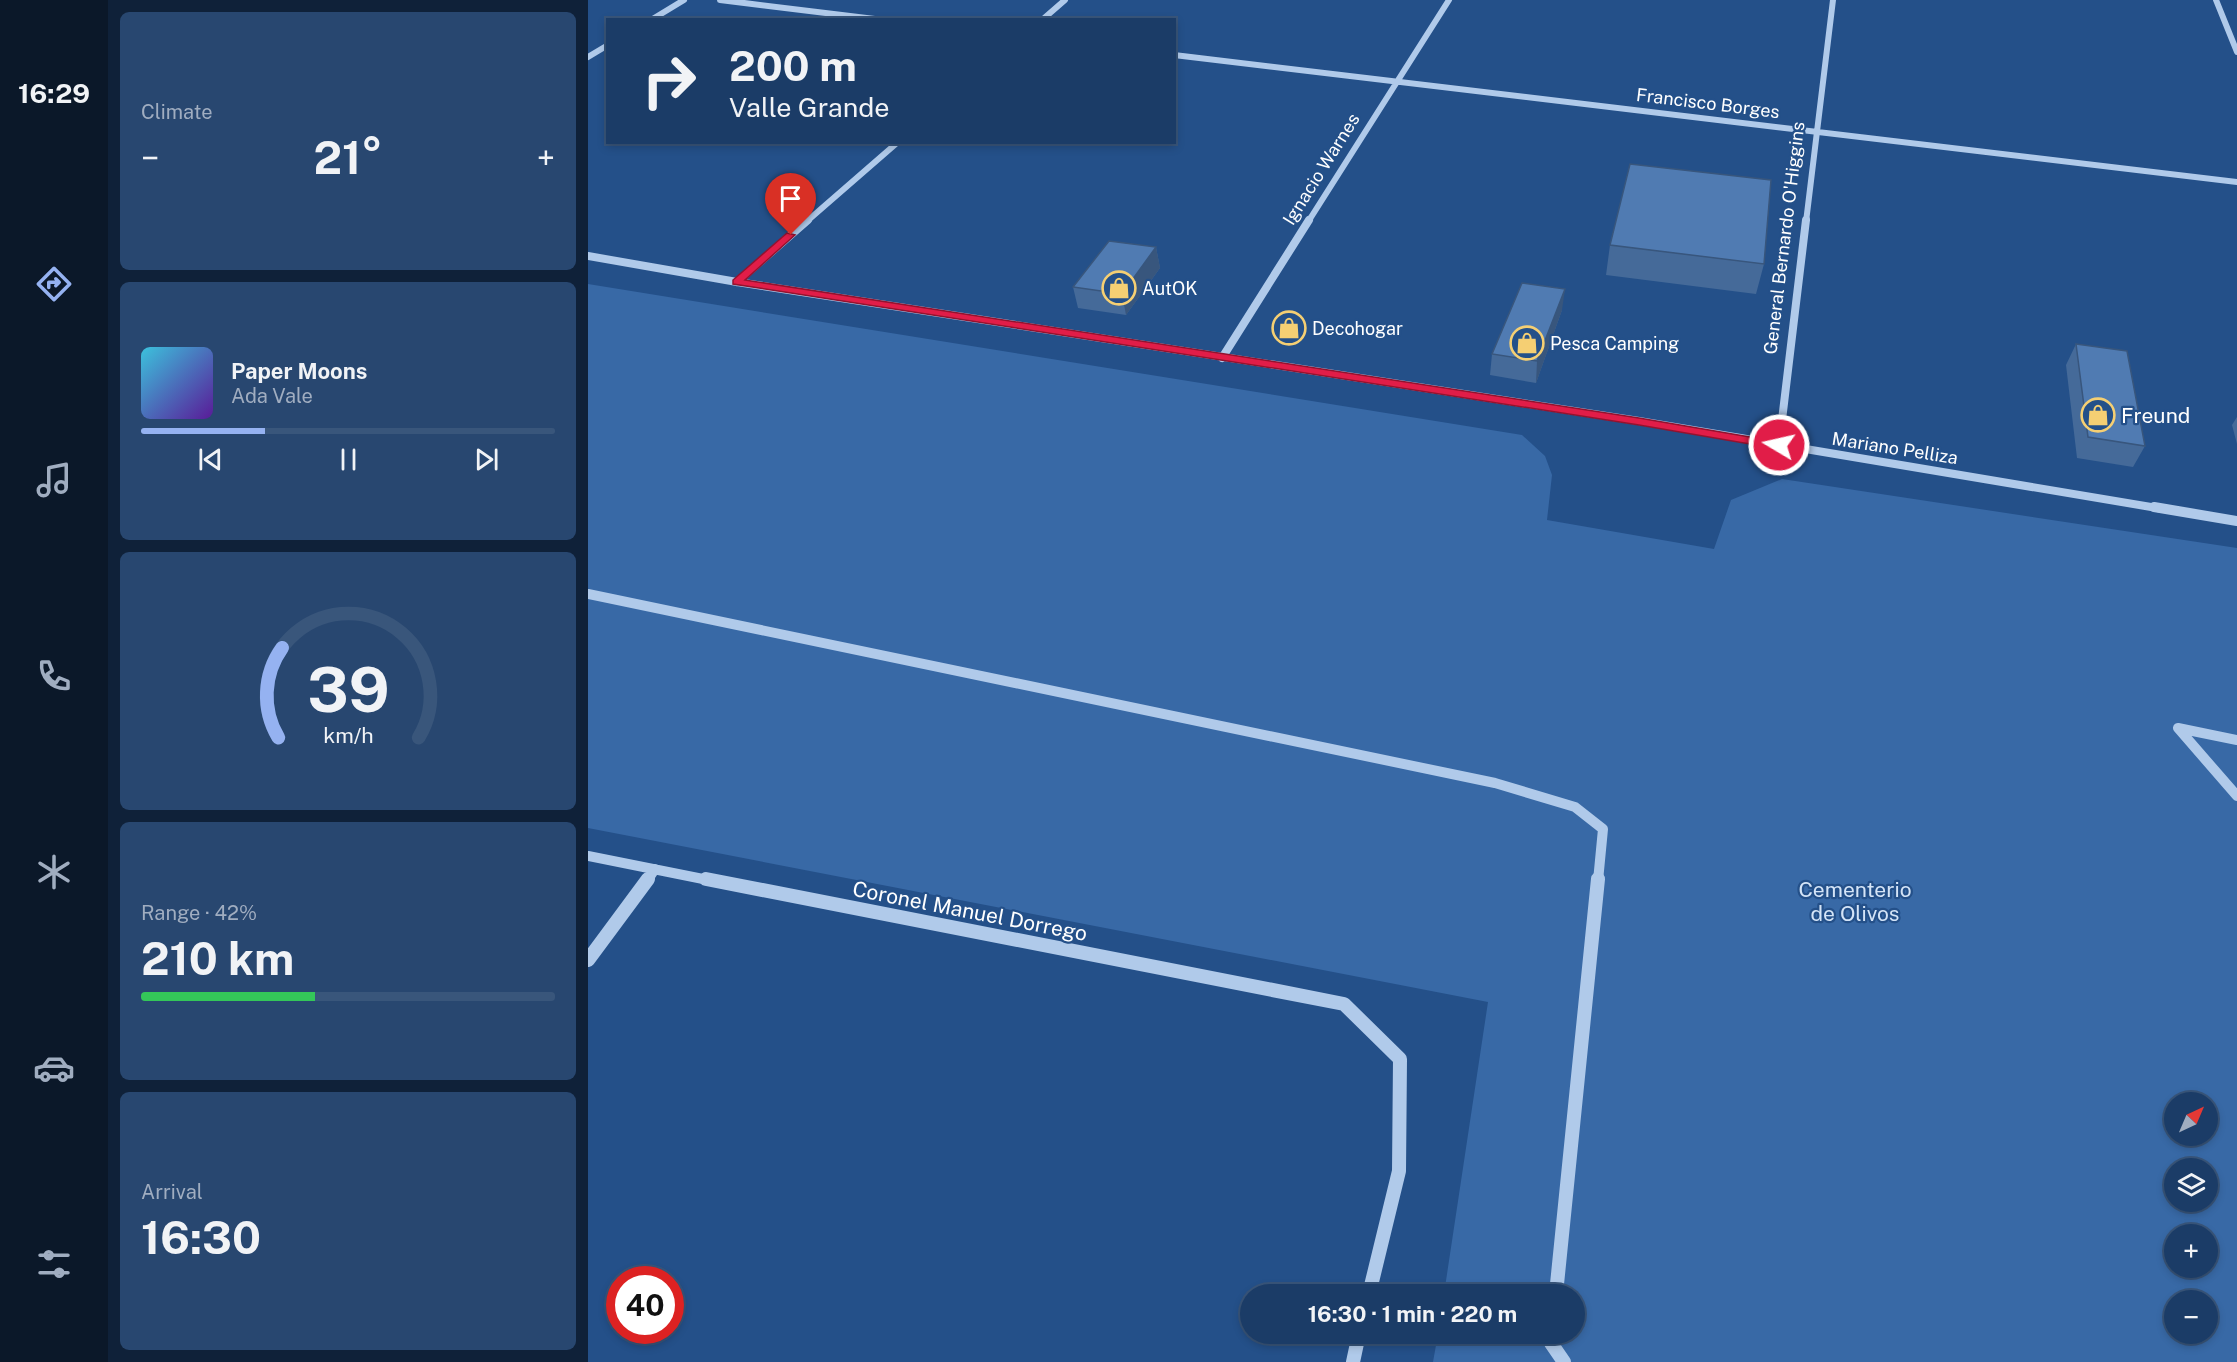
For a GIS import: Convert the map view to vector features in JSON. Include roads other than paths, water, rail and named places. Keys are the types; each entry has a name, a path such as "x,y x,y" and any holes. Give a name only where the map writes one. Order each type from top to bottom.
{"street":[{"path":"654,18 684,0"},
{"path":"720,0 867,18"},
{"path":"1044,18 1065,0"},
{"name":"Ignacio Warnes","path":"1222,358 1449,0"},
{"name":"General Bernardo O'Higgins","path":"1779,445 1833,0"},
{"path":"2216,0 2237,52"},
{"path":"588,57 606,46"},
{"name":"Francisco Borges","path":"1176,54 2237,182"},
{"path":"737,282 896,144"},
{"name":"Mariano Pelliza","path":"588,256 737,282 1639,421 2237,521"},
{"path":"588,594 1495,783 1575,807 1603,829 1557,1284"},
{"path":"2237,740 2178,728 2237,796"},
{"name":"Coronel Manuel Dorrego","path":"588,856 1344,1004 1400,1059 1399,1171 1371,1284"},
{"path":"588,960 655,869"},
{"path":"1353,1362 1357,1344"},
{"path":"1552,1344 1564,1362"}],"place":[{"name":"AutOK","path":"1119,288"},
{"name":"Decohogar","path":"1289,328"},
{"name":"Pesca Camping","path":"1527,343"},
{"name":"Freund","path":"2098,415"}],"park label":[{"name":"Cementerio de Olivos","path":"1855,901"}]}
